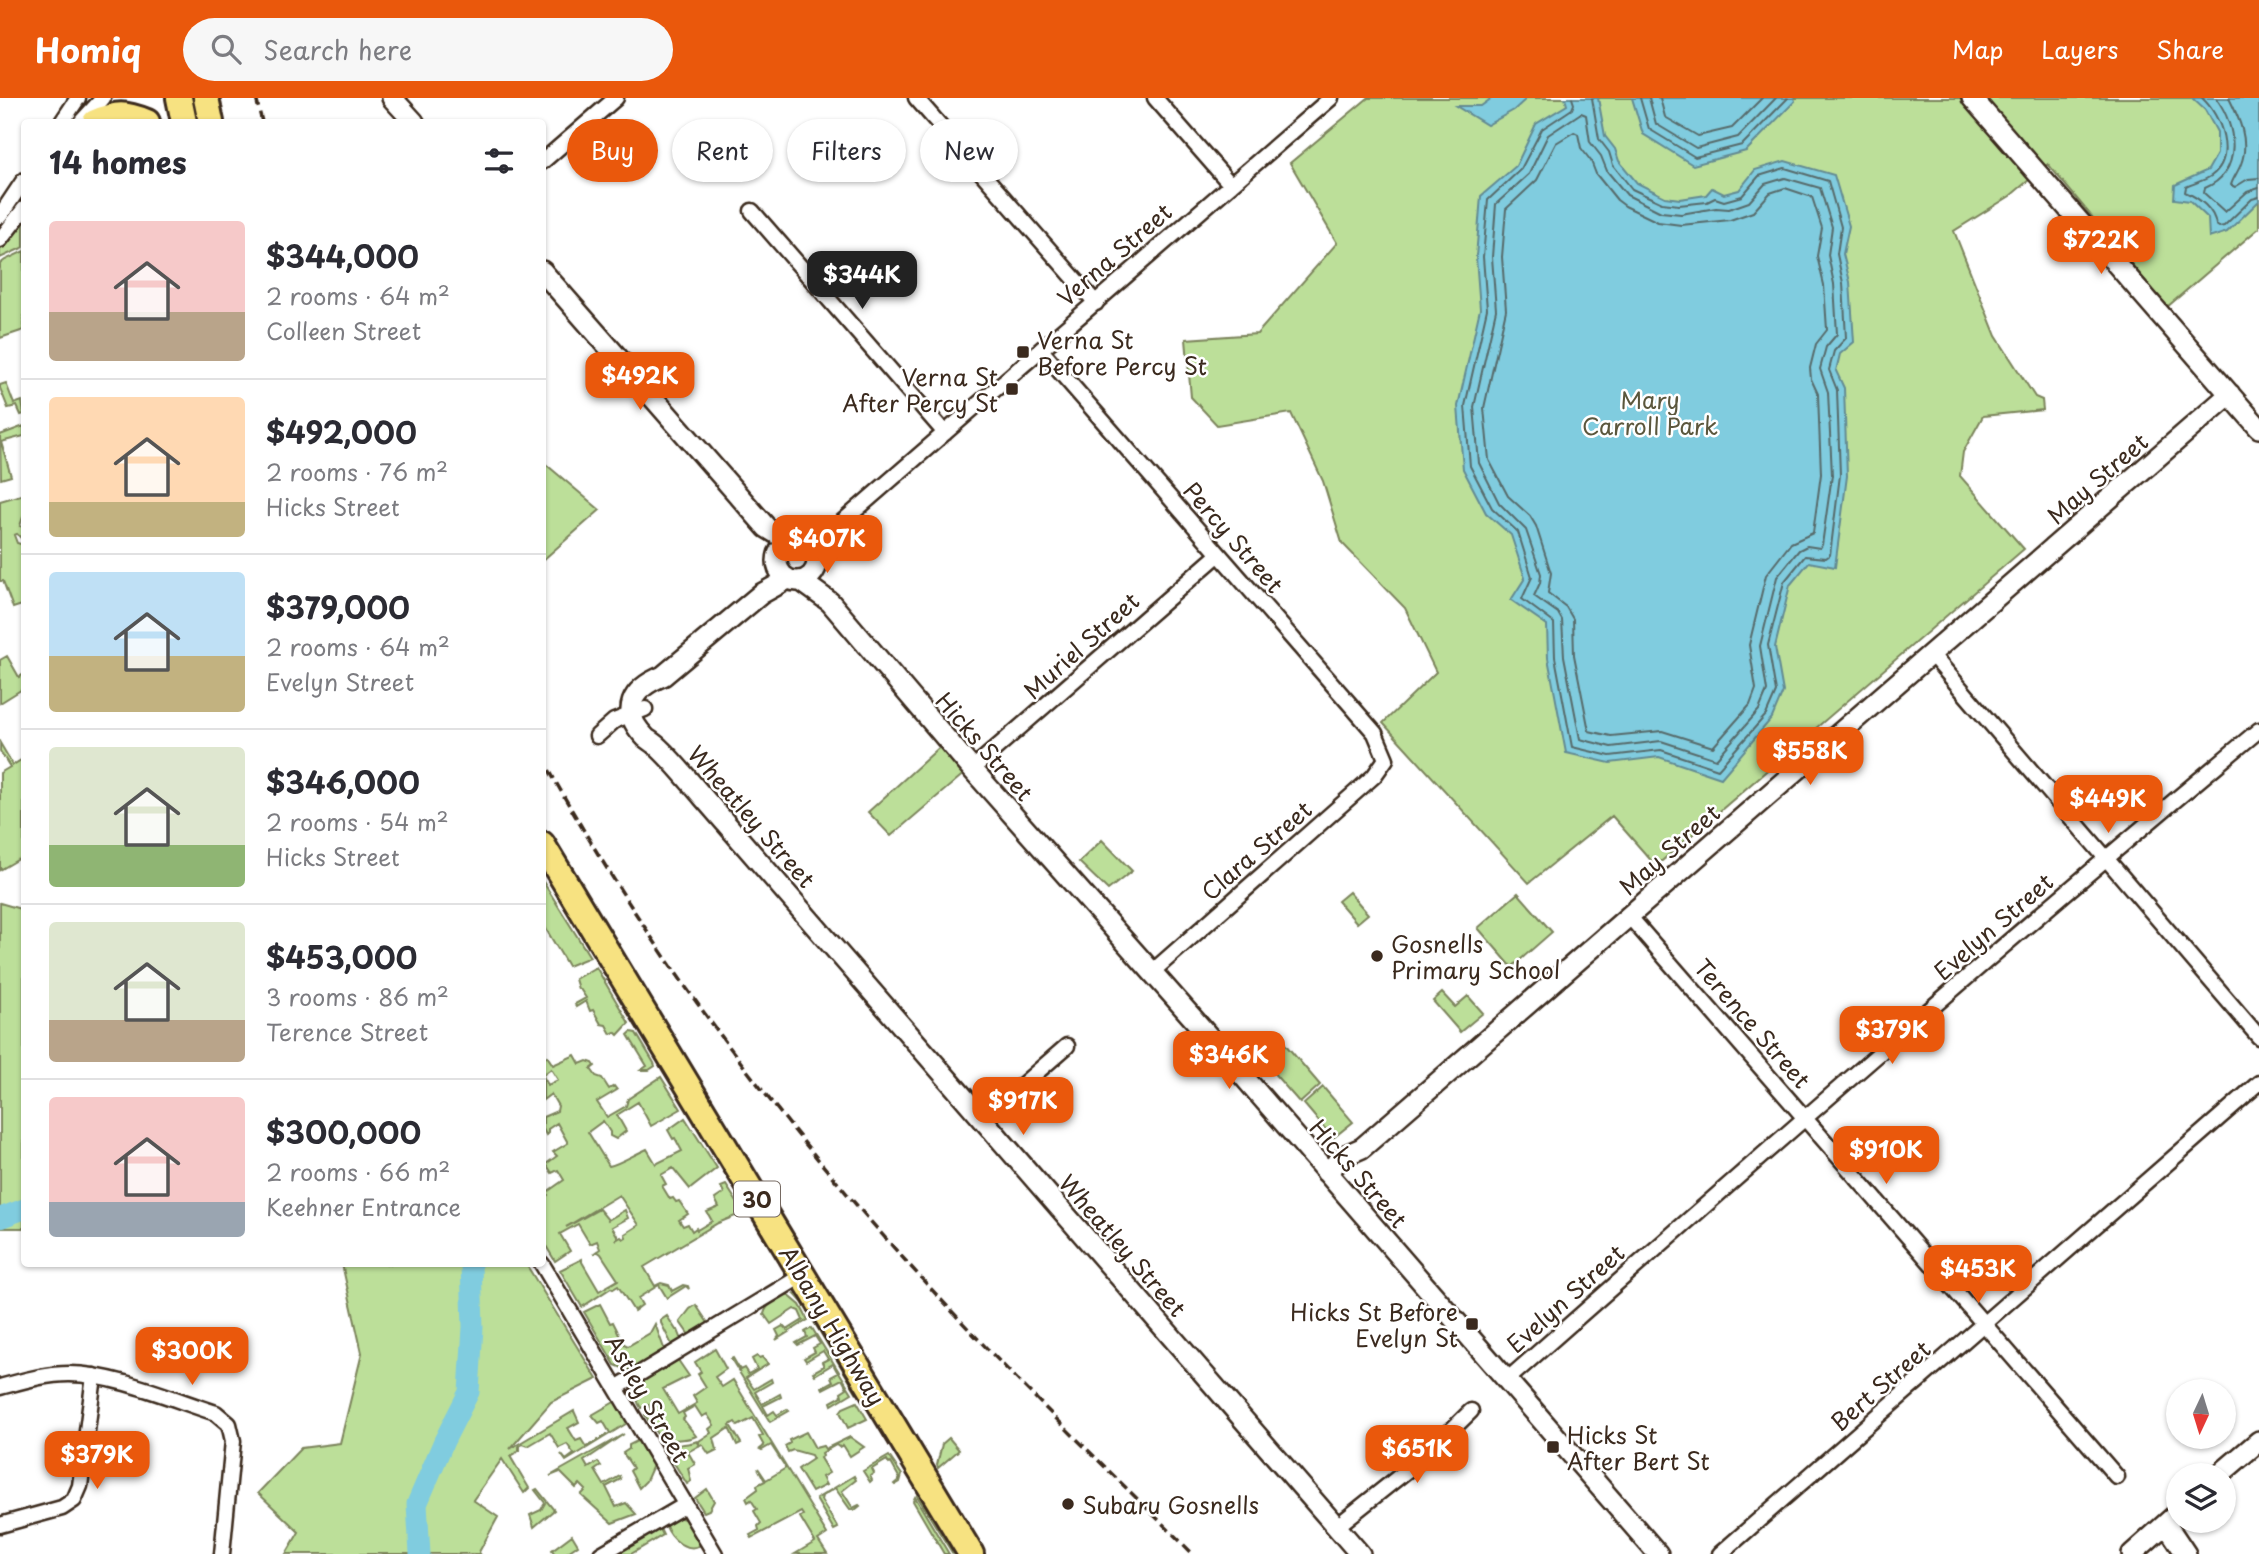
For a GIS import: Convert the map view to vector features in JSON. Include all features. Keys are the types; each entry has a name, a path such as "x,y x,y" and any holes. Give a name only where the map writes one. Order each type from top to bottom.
{"highway":[{"path":"179,98 183,119"},
{"path":"206,98 210,119"},
{"path":"102,119 112,115 130,115 140,119"},
{"name":"Albany Highway","path":"546,851 971,1554"}],"street":[{"path":"64,119 78,98"},
{"path":"84,119 103,98"},
{"path":"392,98 411,119"},
{"path":"546,159 617,98"},
{"path":"916,98 1096,303"},
{"path":"1155,98 1231,185"},
{"name":"Verna Street","path":"597,736 614,721 637,711 631,705 637,694 650,681 663,676 761,594 796,560 834,530 1331,98"},
{"path":"1972,98 2259,428"},
{"path":"0,216 21,184"},
{"path":"752,211 945,433"},
{"path":"0,240 21,213"},
{"path":"546,276 796,560"},
{"name":"Percy Street","path":"1041,350 1375,733 1386,760"},
{"name":"May Street","path":"1331,1178 1346,1155 1362,1148 2230,394"},
{"name":"Muriel Street","path":"972,769 1219,554"},
{"name":"Hicks Street","path":"796,560 972,769 1658,1554"},
{"path":"1932,655 2259,1037"},
{"name":"Wheatley Street","path":"637,711 647,738 658,746 1360,1554"},
{"name":"Evelyn Street","path":"1507,1380 2105,858 2259,730"},
{"name":"Clara Street","path":"1152,972 1374,776 1386,760"},
{"name":"Terence Street","path":"1629,916 2117,1477"},
{"path":"982,1119 1067,1046"},
{"name":"Bert Street","path":"1720,1554 2259,1083"},
{"name":"Astley Street","path":"544,1267 715,1554"},
{"path":"616,1388 803,1275"},
{"path":"0,1387 44,1376 94,1376 216,1413 229,1424 233,1441 222,1554"},
{"path":"0,1525 62,1508 74,1500 80,1486 94,1376"},
{"path":"1336,1527 1425,1456 1471,1411"},
{"path":"2233,1463 2259,1441"},
{"path":"601,1554 685,1505"},
{"path":"2132,1554 2166,1524"},
{"path":"2171,1533 2178,1554"},
{"path":"2173,1533 2186,1554"}],"green space":[{"name":"Mary Carroll Park","path":"1368,98 2259,98 2259,228 2167,307 2048,164 2010,196 1954,231 1996,336 2035,397 2042,400 2043,410 1983,416 1963,452 1960,476 2024,549 1656,866 1612,816 1529,883 1383,723 1436,672 1405,608 1342,543 1323,481 1291,413 1217,425 1191,397 1186,339 1257,334 1337,243 1290,163"},
{"path":"21,224 21,248 0,258 0,250"},
{"path":"21,252 21,331 0,338 0,264"},
{"path":"6,383 14,404 21,401 21,415 17,406 8,408 0,385"},
{"path":"21,427 21,437 1,442 11,476 1,479 0,435"},
{"path":"546,464 600,510 546,557"},
{"path":"21,495 21,538 17,534 14,535 17,543 21,544 21,605 13,608 3,581 0,581 0,501"},
{"path":"7,656 19,677 21,676 21,690 0,703 0,660"},
{"path":"0,743 13,765 21,760 21,858 0,870 0,773 10,767 0,751"},
{"path":"943,744 966,772 891,836 868,812"},
{"path":"1102,840 1132,871 1108,890 1079,862"},
{"path":"546,886 590,957 568,966 546,929"},
{"path":"1349,892 1368,914 1357,923 1338,901"},
{"path":"1518,893 1552,932 1512,967 1478,928"},
{"path":"0,903 21,909 21,1228 0,1228"},
{"path":"596,967 629,1023 618,1035 615,1032 611,1034 606,1025 601,1024 593,1010 590,1011 586,1001 576,1007 575,1004 586,998 578,989 575,979"},
{"path":"1442,993 1455,1007 1468,996 1483,1013 1460,1032 1433,1001"},
{"path":"631,1032 636,1033 654,1063 655,1066 649,1070 641,1070 647,1066 628,1035"},
{"path":"1285,1044 1320,1085 1300,1103 1264,1062"},
{"path":"575,1055 580,1064 587,1061 593,1063 595,1066 591,1069 596,1076 602,1078 609,1089 614,1086 617,1090 597,1102 607,1117 626,1106 628,1099 661,1077 681,1109 651,1126 638,1102 617,1115 626,1131 616,1139 610,1136 603,1121 588,1132 609,1166 647,1149 656,1164 682,1151 668,1130 685,1118 717,1168 690,1189 673,1168 661,1175 666,1184 662,1186 670,1199 679,1201 688,1214 679,1220 683,1226 688,1224 692,1231 712,1221 707,1212 719,1207 715,1199 724,1193 721,1187 726,1185 742,1210 738,1215 718,1223 644,1267 655,1286 661,1283 669,1285 672,1291 683,1285 688,1286 689,1289 686,1286 667,1298 659,1285 638,1298 642,1305 634,1311 618,1286 582,1307 560,1270 582,1259 599,1291 618,1280 597,1251 600,1249 597,1241 590,1244 578,1224 560,1234 570,1251 555,1261 546,1246 547,1192 564,1180 558,1170 552,1173 546,1164 557,1156 553,1152 568,1143 557,1123 548,1129 546,1135 546,1116 557,1111 558,1106 551,1094 546,1098 546,1081 548,1085 558,1080 551,1069 546,1073 547,1056 553,1065","holes":["619,1195 639,1225 625,1234 626,1237 616,1240 618,1237 612,1227 628,1218 625,1210 608,1220 599,1209 566,1227"]},
{"path":"1323,1087 1353,1122 1333,1138 1304,1104"},
{"path":"343,1267 528,1267 597,1379 551,1402 510,1449 574,1411 579,1422 568,1428 576,1441 581,1439 586,1447 610,1433 603,1421 599,1423 592,1415 616,1401 629,1422 566,1461 561,1454 566,1460 574,1454 567,1444 559,1448 550,1433 528,1446 519,1446 519,1451 510,1456 529,1488 524,1493 502,1459 473,1500 498,1517 480,1554 286,1554 299,1532 258,1493 301,1448 340,1443 362,1353"},
{"path":"794,1293 804,1300 858,1389 856,1392 802,1302"},
{"path":"787,1294 800,1305 808,1320 776,1340 779,1336 776,1330 783,1326 787,1330 803,1320 799,1311 794,1309 771,1324 764,1314 770,1304"},
{"path":"600,1304 624,1344 628,1346 650,1333 655,1324 665,1351 629,1371 615,1365 584,1312"},
{"path":"696,1305 708,1323 689,1335 680,1322"},
{"path":"667,1316 682,1340 672,1345 661,1323"},
{"path":"812,1328 852,1393 832,1405 831,1402 842,1396 841,1392 847,1388 842,1379 823,1389 822,1387 833,1381 831,1377 838,1373 833,1364 815,1375 813,1372 824,1366 822,1362 828,1359 823,1351 806,1361 804,1358 815,1352 813,1348 820,1344 815,1336 798,1345 796,1343 807,1337 805,1332"},
{"path":"715,1349 726,1369 715,1377 722,1387 733,1380 827,1534 818,1540 827,1554 795,1554 815,1542 800,1517 803,1515 801,1512 752,1538 750,1535 759,1530 761,1523 754,1511 757,1509 751,1500 748,1502 746,1498 758,1489 757,1485 765,1481 758,1468 766,1480 786,1468 771,1445 760,1449 764,1446 759,1437 763,1435 753,1418 738,1426 735,1422 730,1425 741,1443 737,1445 729,1428 714,1438 717,1450 709,1454 702,1444 688,1452 695,1464 688,1468 691,1481 687,1484 666,1450 697,1441 699,1444 699,1441 711,1433 709,1429 714,1425 707,1414 702,1417 695,1406 683,1413 683,1419 696,1436 664,1445 645,1415 651,1410 649,1405 641,1408 637,1398 638,1384 678,1360 689,1376 663,1389 678,1414 697,1403 693,1396 706,1387 695,1362"},
{"path":"762,1357 768,1364 746,1378 754,1389 771,1379 772,1382 755,1392 762,1404 780,1394 781,1397 763,1406 768,1415 774,1411 777,1415 787,1409 789,1411 770,1422 731,1359 733,1358 740,1370 744,1368 748,1374 757,1369 752,1359"},
{"path":"857,1402 867,1419 848,1428 840,1412"},
{"path":"806,1432 815,1448 823,1446 825,1449 850,1437 864,1447 850,1456 843,1445 836,1445 822,1453 820,1458 829,1473 822,1477 826,1485 812,1492 798,1469 813,1459 811,1455 793,1450 788,1452 785,1446 790,1443 789,1440"},
{"path":"624,1434 584,1461 588,1468 598,1462 601,1466 595,1470 604,1485 620,1476 621,1479 606,1487 616,1507 626,1503 636,1514 612,1523 581,1495 586,1490 580,1484 576,1488 560,1472 550,1476"},
{"path":"949,1438 959,1450 938,1468 942,1444"},
{"path":"639,1440 654,1463 646,1481 639,1488 630,1471 633,1468 623,1453 629,1449 629,1445"},
{"path":"889,1456 902,1475 900,1482 894,1484 900,1479 887,1460 872,1469 874,1473 870,1476 870,1482 863,1471"},
{"path":"854,1476 856,1480 842,1491 853,1508 860,1506 855,1510 850,1509 835,1488 822,1496 821,1500 838,1528 834,1530 816,1499"},
{"path":"537,1489 554,1510 534,1527 530,1515 541,1510 545,1503 535,1490"},
{"path":"707,1489 714,1501 709,1510 704,1512 695,1498"},
{"path":"921,1494 957,1554 953,1554 917,1496"},
{"path":"915,1497 949,1554 944,1554 913,1501"},
{"path":"677,1517 688,1520 703,1544 691,1547 675,1540 665,1524"},
{"path":"659,1527 663,1535 631,1554 614,1554"},
{"path":"572,1535 578,1545 565,1554 555,1554 552,1550"}],"water":[{"path":"1492,98 1527,98 1514,110 1487,125 1456,106 1481,106"},
{"path":"1565,98 1598,98 1605,136 1615,149 1619,161 1637,183 1665,197 1680,199 1706,195 1712,188 1724,194 1739,190 1755,170 1785,161 1834,175 1849,226 1843,254 1850,282 1854,342 1840,354 1836,371 1844,388 1847,476 1835,567 1809,562 1790,585 1775,647 1783,692 1772,718 1721,778 1659,757 1610,763 1566,753 1548,658 1547,625 1511,600 1525,578 1511,535 1486,513 1463,469 1458,406 1480,309 1476,257 1481,196 1516,166 1536,124 1567,105"},
{"path":"1632,98 1794,98 1795,101 1746,151 1693,165 1643,134"},
{"path":"2192,98 2259,98 2259,201 2227,232 2209,238 2208,218 2190,201 2174,199 2175,185 2208,170 2217,154 2217,132 2205,110"}],"waterway":[{"path":"0,1218 21,1210"},
{"path":"420,1554 417,1504 469,1392 473,1327 471,1267"}],"railway":[{"path":"256,98 261,119"},
{"path":"546,764 632,908 682,981 788,1122 844,1190 961,1321 1193,1554"}],"place":[{"name":"Verna St Before Percy St","path":"1023,352"},
{"name":"Verna St After Percy St","path":"1012,389"},
{"name":"Gosnells Primary School","path":"1377,956"},
{"name":"Hicks St Before Evelyn St","path":"1472,1324"},
{"name":"Hicks St After Bert St","path":"1553,1447"},
{"name":"Subaru Gosnells","path":"1068,1504"}]}
